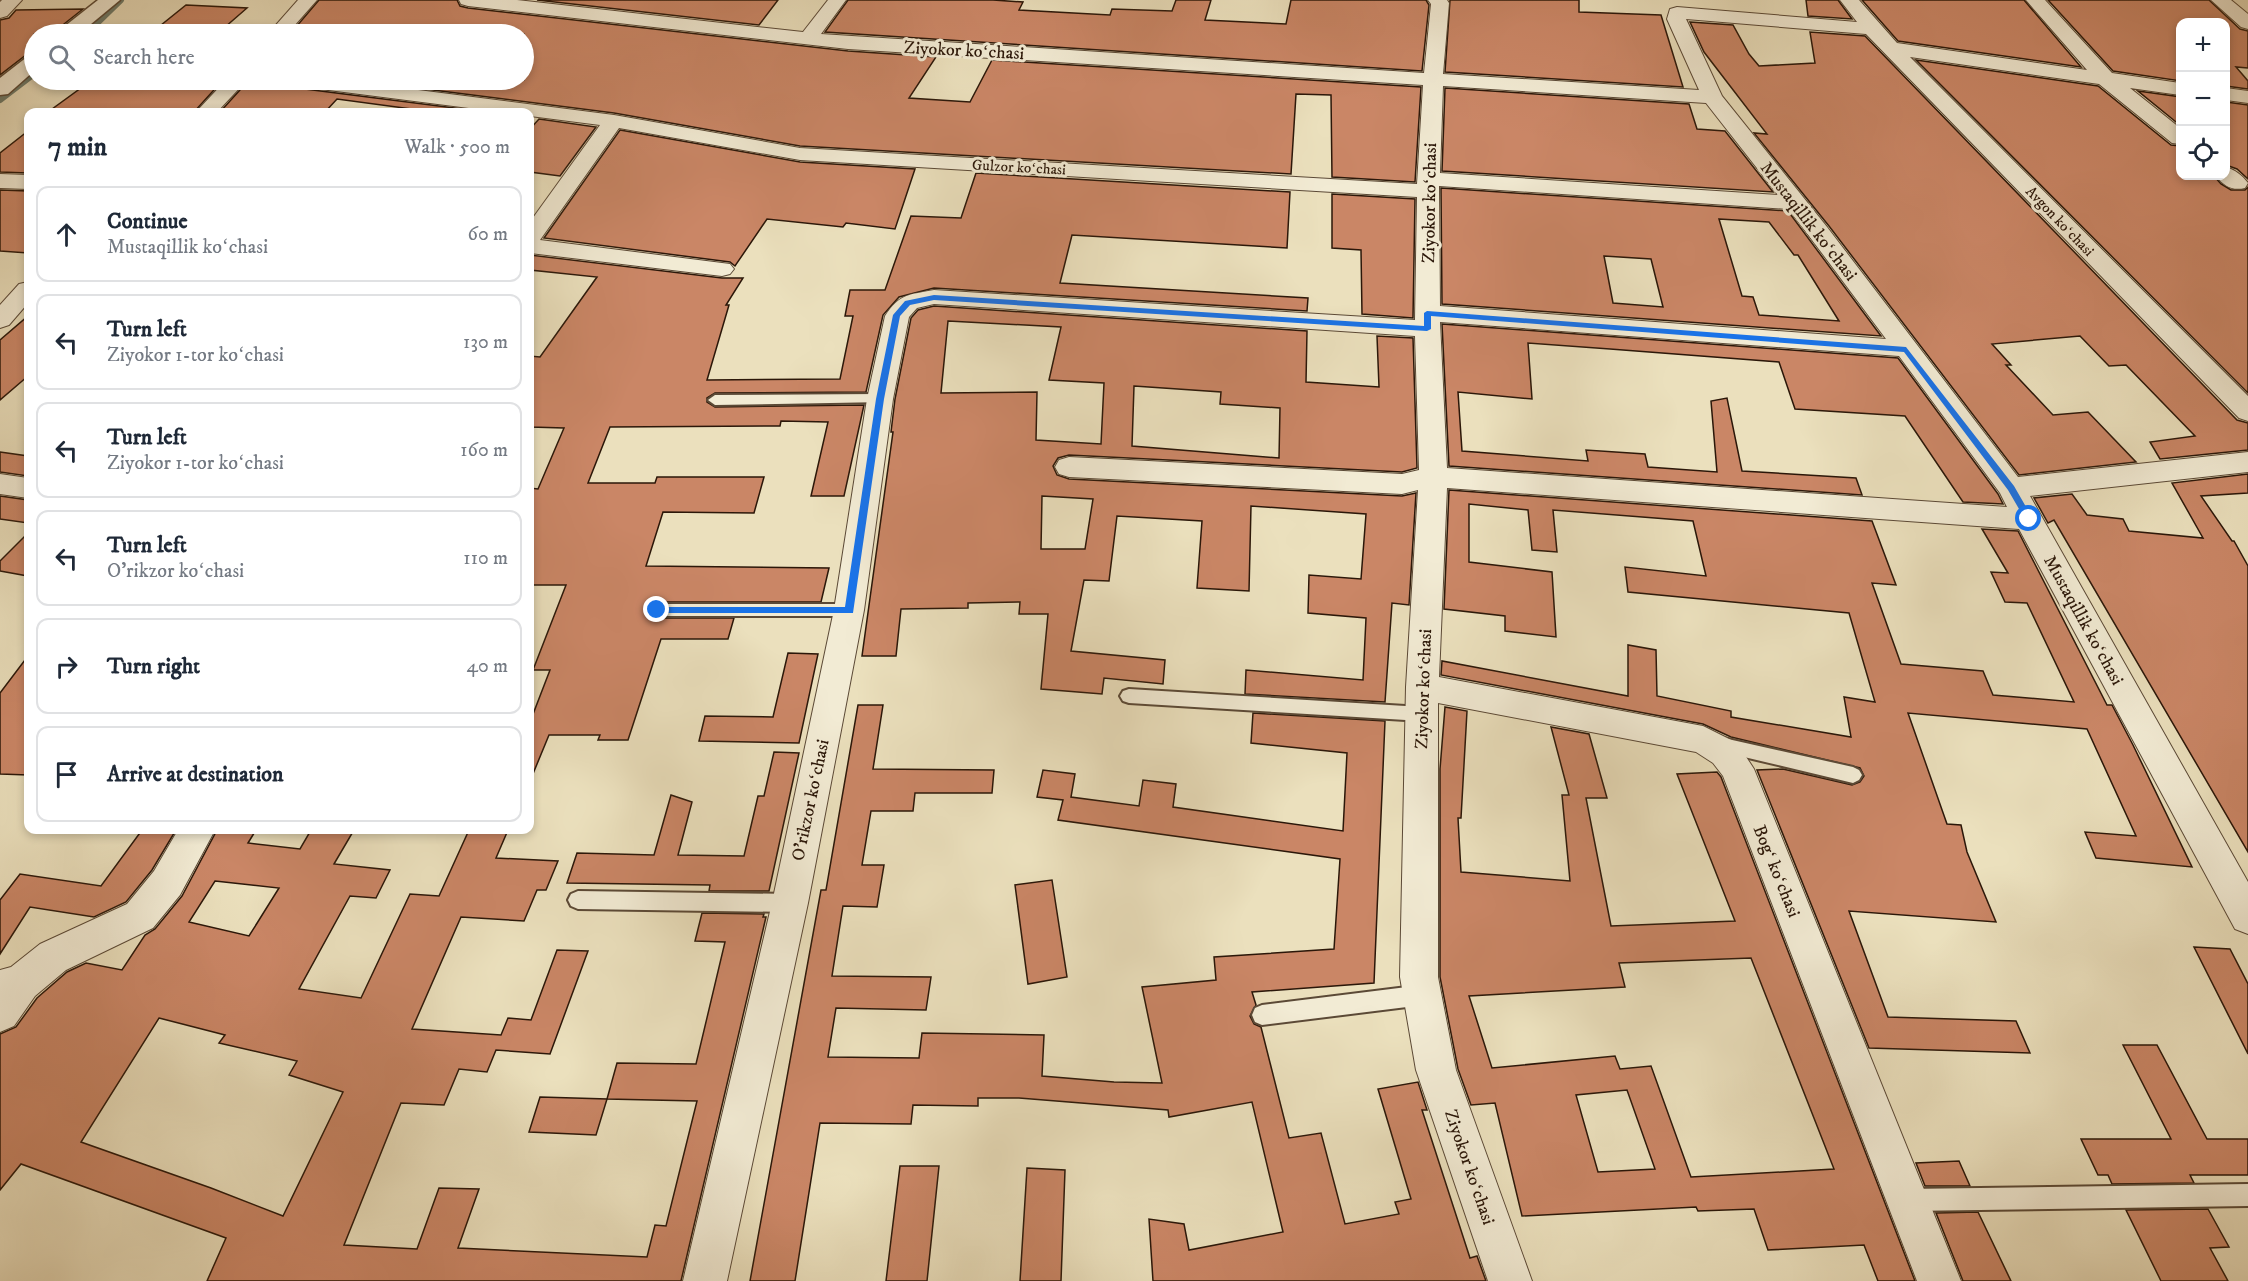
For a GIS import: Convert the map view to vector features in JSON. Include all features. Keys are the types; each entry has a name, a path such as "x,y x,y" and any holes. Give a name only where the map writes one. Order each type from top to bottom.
{"street":[{"path":"0,12 13,0"},
{"path":"80,24 110,0"},
{"path":"286,24 308,0"},
{"name":"Ziyokor koʻchasi","path":"468,0 808,39 1433,79 1428,185 1427,321 1432,477 1422,700 1419,977 1436,1070 1510,1281"},
{"path":"808,39 837,0"},
{"path":"1437,0 1440,3 1433,79 1712,97"},
{"name":"Avgon koʻchasi","path":"1849,0 1890,48 2248,412"},
{"path":"2035,0 2107,80 2176,134"},
{"path":"2220,0 2248,23"},
{"path":"1673,6 1872,29"},
{"name":"Mustaqillik koʻchasi","path":"1673,6 1676,20 1712,97 1796,203 2011,488 2248,918"},
{"path":"1890,48 2176,88"},
{"path":"0,89 24,69"},
{"path":"210,108 227,90"},
{"name":"Gulzor koʻchasi","path":"374,90 513,108"},
{"path":"2230,95 2248,97"},
{"name":"Gulzor koʻchasi","path":"534,111 614,121 800,154 1796,203"},
{"path":"534,231 614,121"},
{"path":"0,181 24,182"},
{"path":"534,246 722,269"},
{"path":"0,321 24,294"},
{"name":"O'rikzor koʻchasi","path":"705,1281 790,903 849,610 880,399 897,315 908,303 934,297 1427,321"},
{"path":"0,321 24,324"},
{"path":"1427,321 1906,350"},
{"path":"2011,488 2248,462"},
{"path":"1069,467 1402,484 1432,477 2029,519"},
{"path":"0,484 24,487"},
{"name":"Bogʻ koʻchasi","path":"1422,700 1703,740 1725,753 1737,769 1940,1281"},
{"path":"7,995 53,957 140,916 167,884 194,834"}],"lane":[{"path":"715,400 880,399"},
{"path":"657,610 849,610"},
{"path":"1129,696 1422,700"},
{"path":"1703,740 1853,775"},
{"path":"578,900 790,903"},
{"path":"1262,1015 1423,995"},
{"path":"1907,1200 2248,1195"}],"building":[{"path":"319,0 457,0 460,6 468,8 848,51 936,57 909,98 970,102 992,60 1421,87 1415,182 1332,177 1331,95 1296,94 1291,174 800,146 614,113 433,90 534,90 534,24 299,24"},
{"path":"537,0 778,0 759,25"},
{"path":"848,0 993,0 1023,2 1019,10 1110,15 1112,9 1172,11 1176,0 1211,0 1205,20 1286,24 1291,0 1426,0 1429,5 1422,71 825,32"},
{"path":"1450,0 1579,0 1579,12 1661,15 1683,87 1445,72"},
{"path":"1806,0 1838,0 1852,19 1808,16"},
{"path":"1862,0 2024,0 2081,67 1898,41"},
{"path":"2048,0 2209,0 2228,18 2176,18 2176,80 2113,71"},
{"path":"186,5 247,8 229,24 162,24"},
{"path":"83,9 64,24 24,24 24,57 0,75 0,20 9,18 16,10"},
{"path":"2230,20 2240,29 2248,31 2248,68 2236,67 2248,81 2248,89 2230,87"},
{"path":"1690,22 1733,25 1749,54 1759,66 1815,63 1810,32 1865,36 2237,420 2248,423 2248,450 2160,459 2150,442 2195,436 2126,365 2109,366 2080,336 1992,344 2011,365 2006,365 2053,415 2088,412 2136,462 2019,475 1829,226 1754,133 1767,134 1704,52"},
{"path":"1916,60 2098,86 2171,145 2176,146 2176,180 2218,180 2231,190 2245,190 2248,187 2248,393"},
{"path":"1445,88 1689,104 1697,129 1725,131 1773,192 1442,171"},
{"path":"78,90 214,90 198,108 54,108"},
{"path":"240,90 313,90 454,108 404,108 337,99 329,108 224,108"},
{"path":"2138,91 2176,96 2176,122"},
{"path":"2230,103 2248,105 2248,179 2237,169 2230,166"},
{"path":"539,119 596,127 560,176 534,173 534,125"},
{"path":"620,130 800,162 915,169 895,229 846,223 843,227 767,219 735,266 730,262 544,238"},
{"path":"24,134 24,173 0,172 0,153"},
{"path":"976,173 1290,192 1287,248 1072,235 1060,283 1308,298 1307,311 934,288 899,297 883,315 866,392 715,393 707,398 707,402 715,407 864,405 844,496 811,496 828,422 781,421 780,426 610,427 588,483 655,483 657,477 764,477 754,513 663,512 646,566 829,568 821,602 657,602 650,604 647,611 650,616 656,618 734,618 728,639 661,639 628,740 598,740 600,735 549,735 534,771 534,712 550,670 534,670 534,667 566,585 534,585 534,488 538,489 564,428 534,427 534,356 540,357 597,277 534,270 534,255 722,278 743,278 726,305 729,305 707,380 840,379 853,316 845,316 850,290 885,290 911,216 961,218"},
{"path":"1441,188 1788,211 1881,336 1442,304","holes":["1719,219 1769,222 1794,255 1798,255 1839,321 1759,315 1753,297 1742,296","1604,256 1651,259 1663,307 1613,303"]},
{"path":"0,190 24,191 24,253 0,251"},
{"path":"1332,194 1415,199 1413,318 1362,314 1361,250 1332,248"},
{"path":"934,306 1307,331 1306,382 1379,387 1377,336 1413,338 1417,468 1402,472 1069,455 1058,458 1053,466 1057,475 1069,479 1402,496 1416,493 1409,605 1392,603 1385,702 1245,694 1246,670 1363,680 1366,618 1308,613 1309,575 1361,579 1366,514 1251,506 1249,591 1197,588 1202,521 1117,516 1109,581 1084,580 1071,651 1165,660 1163,684 1104,678 1102,694 1041,689 1048,614 1019,614 1020,602 968,603 968,608 901,609 896,656 862,656 893,432 891,432 895,399 911,318 918,310","holes":["948,321 1061,327 1049,380 1104,383 1101,444 1036,440 1037,392 941,393","1134,386 1221,392 1220,404 1280,408 1279,458 1132,446","1042,496 1093,499 1085,549 1041,549"]},
{"path":"24,319 24,379 0,400 0,340"},
{"path":"1442,324 1898,358 2003,504 1963,502 1905,416 1795,409 1779,362 1528,343 1532,399 1458,392 1462,451 1588,461 1586,450 1645,454 1648,467 1717,472 1711,401 1727,398 1742,471 1856,478 1862,495 1449,466"},
{"path":"0,452 24,455 24,475 0,472"},
{"path":"2248,474 2248,493 2201,496 2234,541 2248,566 2248,852 2054,520 2048,523 2034,498 2072,494 2087,515 2123,519 2129,531 2203,538 2172,483"},
{"path":"1449,490 1872,521 1896,585 1872,583 1901,664 1983,671 1993,695 2074,702 2027,603 2005,602 1991,572 2008,573 1982,529 2018,531 2107,705 2112,705 2133,745 2192,867 2096,858 2085,832 2136,836 2087,729 1908,713 1947,824 1961,825 1967,852 1996,922 1849,911 1888,1017 2016,1021 2030,1053 1869,1048 1757,770 1783,769 1852,785 1860,782 1864,776 1860,768 1731,737 1703,724 1441,675 1442,661 1628,696 1628,645 1656,650 1657,696 1731,711 1731,717 1851,737 1844,697 1875,702 1849,613 1628,592 1625,567 1706,576 1693,521 1553,510 1557,552 1532,550 1528,510 1469,504 1469,562 1552,572 1556,637 1505,631 1505,616 1444,609"},
{"path":"0,496 24,499 24,522 0,519"},
{"path":"24,537 24,575 0,571 0,561"},
{"path":"788,653 818,654 799,743 699,741 705,716 773,717"},
{"path":"24,661 24,775 0,774 0,693"},
{"path":"858,705 883,705 873,769 994,770 992,793 915,793 913,811 871,811 862,865 884,865 877,907 843,906 832,976 931,977 926,1010 836,1008 828,1057 919,1058 922,1033 1044,1035 1042,1076 1114,1082 1162,1083 1142,987 1216,980 1214,957 1334,949 1340,859 1058,820 1063,800 1037,797 1043,770 1075,774 1071,797 1139,806 1143,780 1176,784 1173,807 1343,831 1347,753 1251,743 1253,713 1385,721 1374,983 1252,992 1256,1005 1250,1016 1254,1024 1261,1027 1289,1138 1321,1133 1345,1224 1399,1214 1395,1202 1411,1199 1378,1089 1418,1082 1427,1110 1422,1110 1470,1258 1477,1256 1486,1281 1153,1281 1149,1219 1184,1224 1189,1250 1283,1232 1252,1102 1169,1117 1168,1110 1019,1098 978,1098 978,1106 913,1105 911,1124 820,1123 795,1281 750,1281 821,890 826,890"},
{"path":"1445,707 1467,711 1461,818 1458,818 1461,872 1570,881 1562,795 1569,795 1551,727 1589,734 1607,798 1586,798 1611,926 1735,921 1677,774 1717,772 1721,777 1915,1281 1878,1281 1864,1245 1768,1250 1754,1209 1698,1211 1696,1207 1522,1216 1495,1103 1471,1105 1458,1069 1440,977 1440,769","holes":["1751,958 1834,1169 1691,1177 1651,1066 1620,1069 1615,1056 1492,1068 1469,996 1625,987 1619,963","1627,1090 1655,1169 1598,1172 1576,1095"]},
{"path":"774,752 799,753 769,891 709,891 710,885 567,883 577,853 654,855 671,795 692,802 678,855 744,856 758,796 764,796"},
{"path":"139,834 174,834 152,870 126,902 94,917 30,907 0,954 0,900 20,874 101,886"},
{"path":"215,834 254,834 248,843 300,849 309,834 352,834 334,864 390,870 376,898 350,896 299,989 361,998 410,894 439,896 467,834 506,834 496,858 558,861 546,890 537,890 524,921 461,917 412,1029 501,1035 508,1018 531,1020 557,950 588,951 550,1054 496,1050 487,1072 459,1069 444,1105 401,1103 344,1245 417,1249 439,1188 479,1189 458,1248 647,1257 655,1225 666,1226 697,1101 607,1099 617,1063 696,1064 725,942 695,941 702,913 764,914 763,917 766,917 681,1281 207,1281 226,1238 21,1164 0,1190 0,1034 16,1027 37,998 67,972 86,963 122,970 145,935 155,929 182,896","holes":["215,881 279,888 249,936 189,922","159,1018 225,1035 219,1043 297,1061 289,1075 343,1092 283,1216 81,1142"]},
{"path":"1052,880 1067,977 1028,984 1015,885"},
{"path":"2194,947 2230,949 2248,984 2248,1054"},
{"path":"2123,1045 2157,1045 2207,1139 2248,1139 2248,1175 2190,1175 2194,1183 2112,1184 2108,1175 2098,1175 2081,1139 2171,1139"},
{"path":"540,1097 607,1099 596,1135 529,1132"},
{"path":"1959,1161 1970,1186 1925,1186 1916,1163"},
{"path":"900,1166 939,1166 927,1281 886,1281"},
{"path":"1027,1168 1065,1170 1061,1281 1020,1281"},
{"path":"2208,1209 2229,1247 2210,1248 2228,1281 2161,1281 2126,1210"},
{"path":"1978,1212 2011,1281 1963,1281 1936,1213"}],"waterway":[{"path":"96,24 121,0"},
{"path":"0,100 24,82"}],"route":[{"path":"657,610 849,610 859,555 880,399 897,315 908,303 934,297 1427,329 1427,313 1906,350 2011,488 2029,519"}]}
